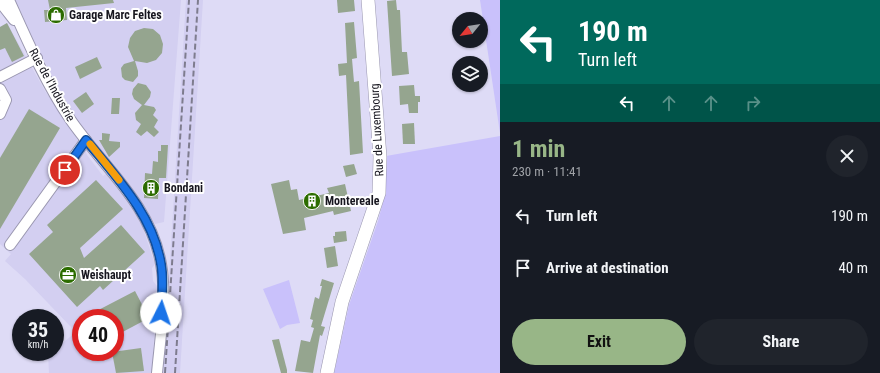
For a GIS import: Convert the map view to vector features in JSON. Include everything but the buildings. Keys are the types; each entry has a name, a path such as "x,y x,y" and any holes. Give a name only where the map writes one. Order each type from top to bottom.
{"main road":[{"name":"Rue de Luxembourg","path":"327,373 342,302 379,193 380,157 368,0"}],"street":[{"name":"Rue de l'Industrie","path":"9,0 25,35 63,107 86,140 130,194 154,237 161,264 163,286 157,373"},
{"name":"Rue de l'Industrie","path":"0,2 25,35"},
{"path":"0,77 37,58"},
{"path":"0,89 6,100 0,114"},
{"path":"10,245 86,140"}],"shaded area":[{"path":"14,0 181,0 164,222 155,224 150,220 134,192 76,119 35,44"},
{"path":"186,0 203,0 180,373 163,373"},
{"path":"480,0 500,0 500,133 487,48 488,12 482,12"},
{"path":"7,23 45,91 83,145 87,155 103,176 106,174 130,205 142,225 155,264 152,268 153,281 157,286 152,373 49,373 48,361 64,361 64,342 72,335 72,361 124,361 124,309 72,309 72,328 64,320 64,309 54,309 25,279 5,261 11,254 0,244 0,27"},
{"path":"500,136 500,373 334,373 349,305 378,221 385,195 386,156"},
{"path":"289,280 300,323 287,325 280,329 263,289"}],"railway":[{"path":"165,373 189,0"},
{"path":"175,373 198,0"}],"slow traffic":[{"path":"90,144 119,180"}],"place":[{"name":"Garage Marc Feltes","path":"56,15"},
{"name":"Bondani","path":"151,188"},
{"name":"Montereale","path":"312,201"},
{"name":"Weishaupt","path":"68,275"}],"route":[{"path":"65,170 86,140 140,208 154,237 161,264 163,286 161,313"}]}
